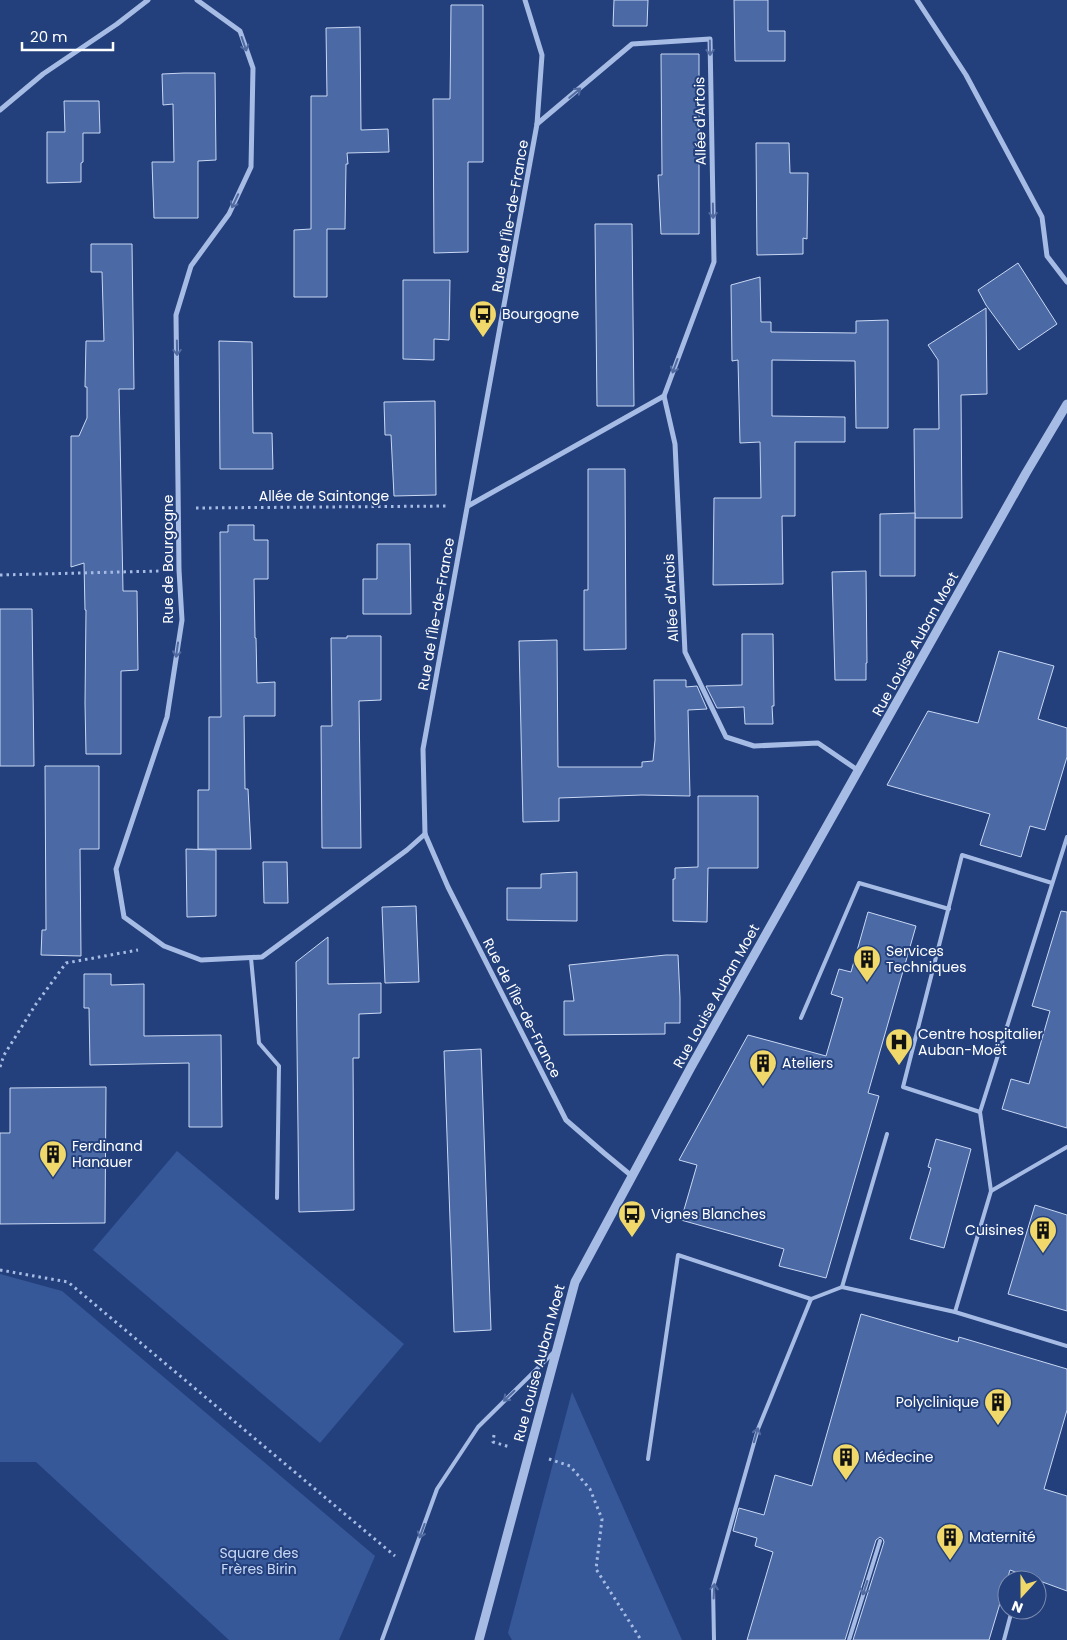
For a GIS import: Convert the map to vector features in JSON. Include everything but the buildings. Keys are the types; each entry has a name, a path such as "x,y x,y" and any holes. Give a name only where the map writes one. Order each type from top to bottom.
{"street":[{"path":"0,110 43,74 117,24 148,0"},
{"name":"Rue de Bourgogne","path":"197,0 240,31 253,68 251,167 230,214 191,266 176,315 180,508 179,570 182,620 167,717 116,869 124,917 164,946 201,960 262,957 407,850 425,834"},
{"name":"Rue de l'Île-de-France","path":"525,0 542,56 538,124 423,749 425,834 448,886 566,1120 633,1177"},
{"path":"917,0 966,75 1042,217 1047,256 1067,282"},
{"name":"Allée d'Artois","path":"538,124 632,44 710,40 714,262 664,396 674,444 685,652 726,737 754,746 818,742 859,771"},
{"path":"468,506 664,396"},
{"name":"Rue Louise Auban Moet","path":"479,1640 575,1282 691,1067 1026,473 1067,404"}],"lane":[{"path":"955,1312 991,1191 980,1112 1067,837"},
{"path":"980,1112 903,1087 962,855 1052,883"},
{"path":"801,1018 859,883 949,909"},
{"path":"251,958 259,1044 279,1066 277,1198"},
{"path":"842,1287 887,1134"},
{"path":"991,1191 1067,1147"},
{"path":"648,1459 678,1254 811,1299 842,1287 955,1312 1067,1346"},
{"path":"714,1640 713,1587 758,1429 811,1299"},
{"path":"382,1640 437,1489 478,1427 557,1350"},
{"path":"849,1640 880,1542"},
{"path":"1004,1640 1009,1620"}],"path":[{"name":"Allée de Saintonge","path":"180,508 468,506"},
{"path":"0,575 179,570"},
{"path":"0,1067 4,1055 36,1004 66,963 164,946"},
{"path":"0,1270 68,1282 409,1567"},
{"path":"498,1407 493,1442 570,1466 590,1489 602,1519 596,1569 641,1640"}],"green space":[{"path":"177,1151 404,1344 320,1443 93,1250"},
{"name":"Square des Frères Birin","path":"0,1274 62,1291 375,1556 339,1640 229,1640 36,1462 0,1462"},
{"path":"572,1392 682,1640 512,1640 508,1633"}],"place":[{"name":"Bourgogne","path":"483,338"},
{"name":"Services Techniques","path":"867,983"},
{"name":"Centre hospitalier Auban-Moët","path":"899,1066"},
{"name":"Ateliers","path":"763,1087"},
{"name":"Ferdinand Hanauer","path":"53,1178"},
{"name":"Vignes Blanches","path":"632,1238"},
{"name":"Cuisines","path":"1043,1254"},
{"name":"Polyclinique","path":"998,1426"},
{"name":"Médecine","path":"846,1481"},
{"name":"Maternité","path":"950,1561"}]}
